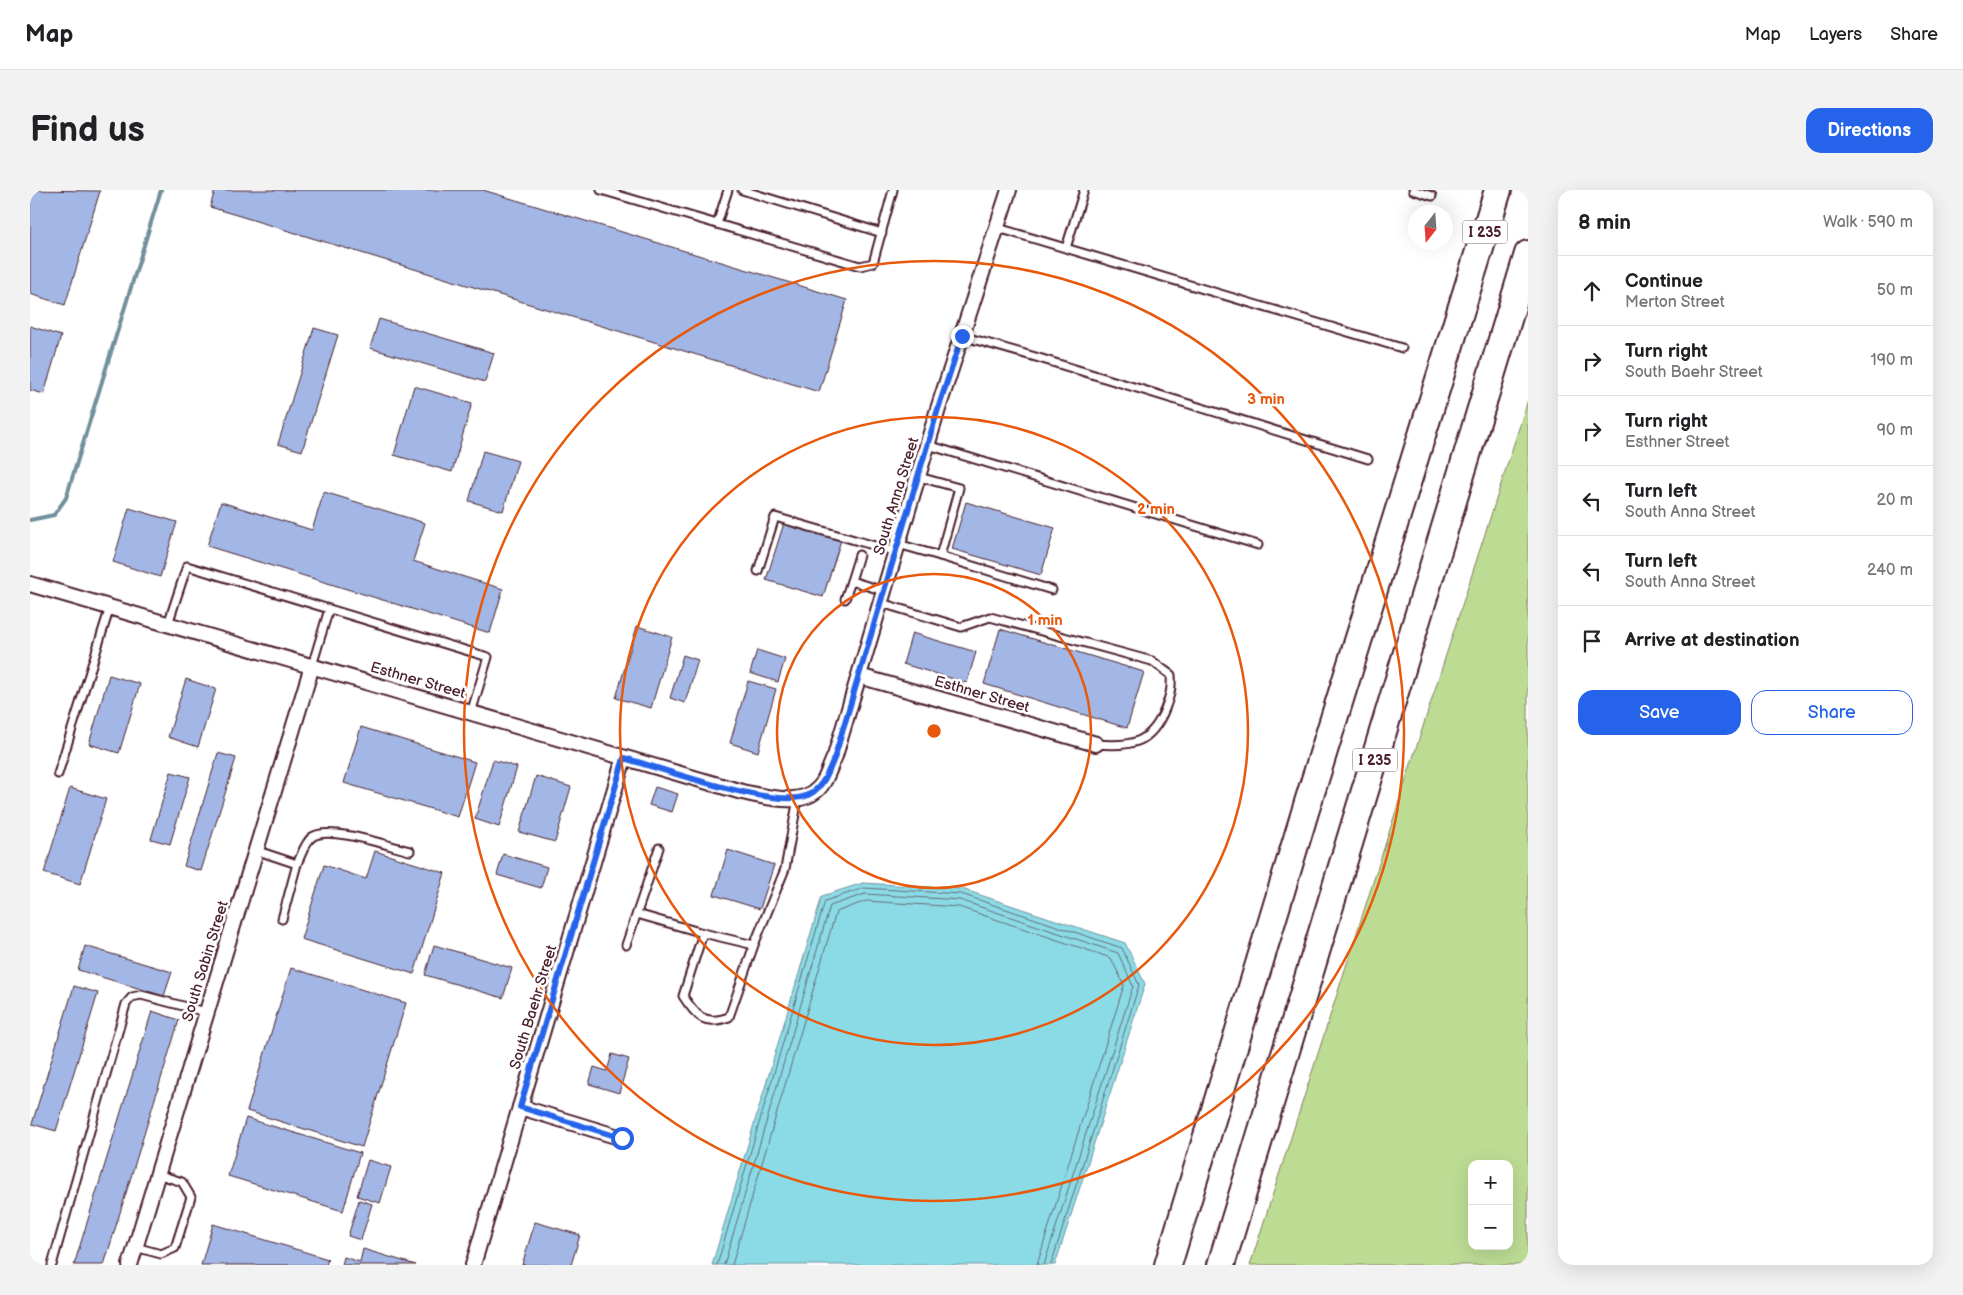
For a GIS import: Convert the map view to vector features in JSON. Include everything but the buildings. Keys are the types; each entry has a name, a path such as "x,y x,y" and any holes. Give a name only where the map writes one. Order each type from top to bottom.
{"highway":[{"name":"I 235","path":"1168,1265 1305,812 1498,190"},
{"name":"I 235","path":"1221,1265 1528,254"}],"street":[{"name":"South Anna Street","path":"798,798 810,795 823,783 835,756 928,445 1009,190"},
{"name":"Esthner Street","path":"30,584 742,792 780,800 798,798"},
{"name":"South Sabin Street","path":"130,1265 312,666"},
{"name":"Esthner Street","path":"859,676 1096,744"},
{"name":"South Baehr Street","path":"473,1265 624,758"},
{"path":"520,1107 622,1138"}],"lane":[{"path":"601,190 860,266 873,263 893,190"},
{"path":"717,224 728,190"},
{"path":"742,190 763,193 882,233"},
{"path":"1066,248 1084,190"},
{"path":"1413,190 1432,196"},
{"path":"998,228 1402,348"},
{"path":"962,336 1368,459"},
{"path":"928,445 1258,545"},
{"path":"919,477 959,488 940,556"},
{"path":"758,571 775,517 897,548 940,556 1052,590"},
{"path":"845,599 859,555"},
{"path":"168,624 187,566 488,657 472,713"},
{"path":"851,581 883,597 961,627 990,617 1152,661 1171,675 1172,689 1160,722 1147,738 1123,746 1096,744"},
{"path":"58,774 110,607"},
{"path":"312,666 329,609"},
{"path":"703,933 682,996 697,1016 716,1021 729,1017 754,945 785,869 798,798"},
{"path":"282,919 297,864 310,838 320,832 410,850"},
{"path":"626,945 659,848"},
{"path":"255,850 297,864"},
{"path":"637,914 754,945"},
{"path":"52,1265 126,1004 132,996 141,995 206,1012"},
{"path":"135,1247 161,1254 175,1248 191,1197 182,1182 157,1174"}],"green space":[{"path":"1528,400 1528,1265 1250,1265"}],"water":[{"path":"863,883 962,889 1125,943 1145,984 1055,1265 712,1265 822,896"}],"waterway":[{"path":"30,520 54,515 66,498 161,190"}],"route":[{"path":"622,1138 520,1107 624,758 742,792 780,800 794,800 810,795 823,783 835,756 938,409 962,336"}]}
